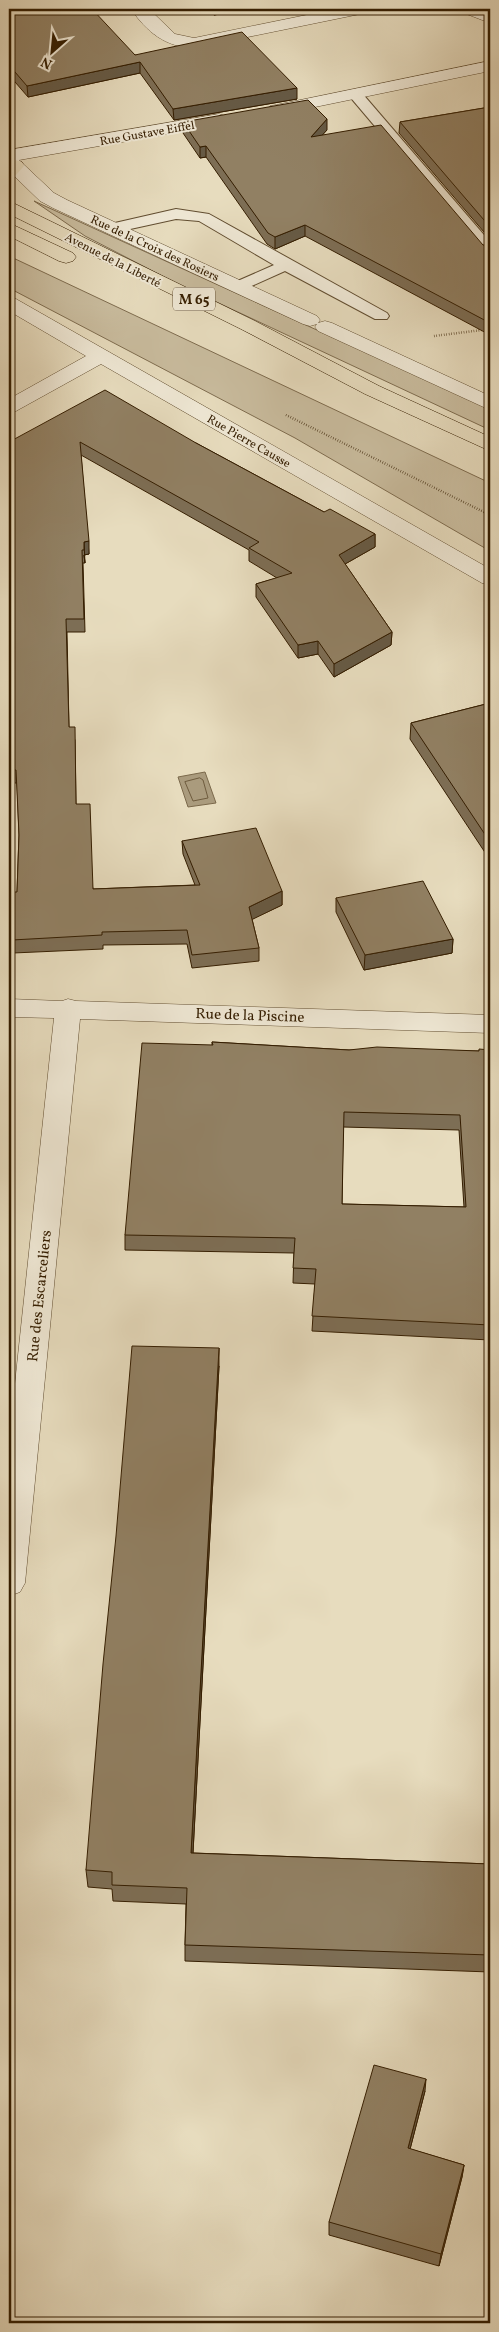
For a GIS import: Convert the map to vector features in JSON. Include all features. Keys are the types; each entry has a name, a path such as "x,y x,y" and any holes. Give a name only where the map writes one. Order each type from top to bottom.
{"main road":[{"name":"Avenue de la Liberté","path":"11,207 248,325 372,390 490,445"},
{"name":"Avenue de la Liberté","path":"9,229 87,267"},
{"name":"Avenue de la Liberté","path":"123,284 221,331 372,390"}],"street":[{"path":"140,9 170,40 187,44 360,9"},
{"path":"470,9 490,18"},
{"path":"255,114 356,96 490,66"},
{"name":"Rue Gustave Eiffel","path":"10,163 235,117"},
{"name":"Rue de la Croix des Rosiers","path":"10,163 47,197 490,404"},
{"name":"Rue Pierre Causse","path":"9,304 490,578"},
{"path":"9,407 101,356"},
{"name":"Rue de la Piscine","path":"9,1008 68,1008 490,1024"},
{"name":"Rue des Escarceliers","path":"9,1583 68,1008"}],"lane":[{"path":"356,96 490,252"},
{"path":"112,228 176,214 204,217 286,265 381,316"},
{"path":"239,286 286,265"}],"shaded area":[{"path":"34,201 490,409 490,430 178,284 85,236"},
{"path":"9,256 490,483 490,551 295,438 9,288"}],"water":[{"path":"205,772 216,803 188,807 178,777"}],"building":[{"path":"9,9 92,9 135,55 242,32 297,88 173,109 140,62 27,86 9,65"},
{"path":"308,100 327,119 311,137 381,125 483,245 490,247 490,323 305,225 275,237 268,233 206,146 200,147 183,122"},
{"path":"490,107 490,227 400,122"},
{"path":"105,390 196,443 324,512 330,509 375,534 339,555 392,632 334,664 318,641 298,645 256,584 292,573 249,548 259,542 80,442 89,541 84,542 84,550 82,550 84,619 66,619 69,727 75,727 76,804 90,804 93,889 200,885 182,841 256,828 282,891 249,907 259,948 192,955 187,930 102,932 102,935 12,940 11,892 17,892 19,835 16,770 9,770 11,652 9,579 12,579 9,442"},
{"path":"490,703 490,842 411,723"},
{"path":"423,881 453,939 365,955 336,898"},
{"path":"212,1042 349,1050 377,1047 490,1050 490,1325 312,1316 316,1269 293,1268 295,1238 125,1235 142,1043 213,1045","holes":["344,1112 460,1115 466,1207 342,1204"]},
{"path":"132,1346 219,1348 191,1853 490,1864 490,1955 185,1945 187,1888 112,1885 112,1872 86,1870"},
{"path":"374,2065 426,2079 408,2148 464,2165 441,2254 329,2222"}]}
